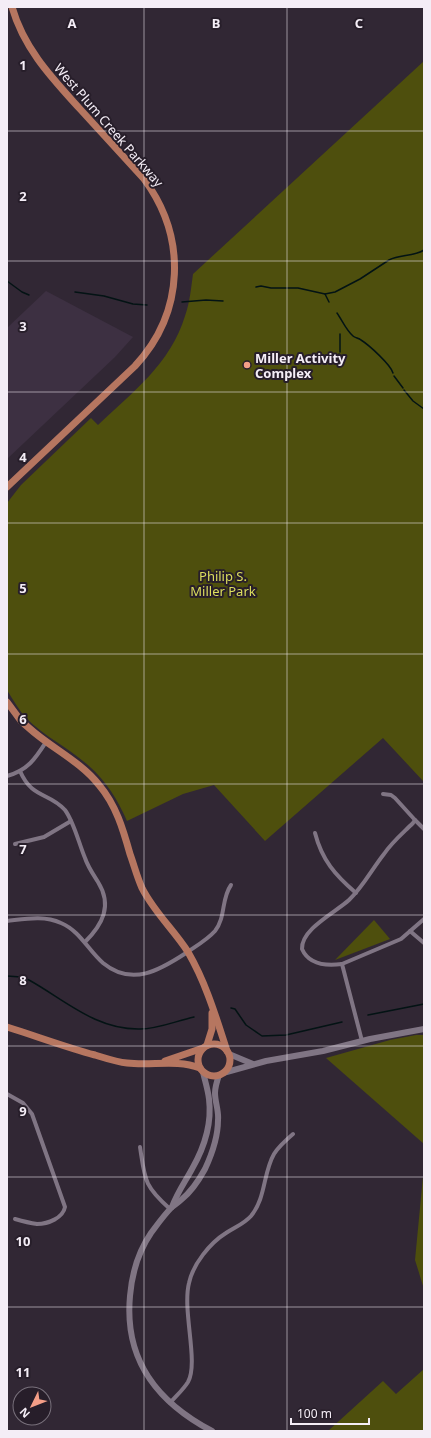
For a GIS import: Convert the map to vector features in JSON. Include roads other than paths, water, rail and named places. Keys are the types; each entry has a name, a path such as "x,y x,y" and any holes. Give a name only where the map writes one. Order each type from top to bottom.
{"main road":[{"name":"West Plum Creek Parkway","path":"7,487 146,353 156,338 165,318 172,296 175,277 171,234 164,213 155,196 144,179 40,63 25,40 12,7"},
{"path":"7,702 21,721 46,742 86,771 105,792 120,821 141,886 152,906 187,952 204,985 228,1052 229,1064 221,1074 215,1093 218,1127 212,1152 205,1169 195,1185 182,1200 171,1208 151,1233 140,1254 132,1276 129,1310 132,1338 140,1360 152,1383 170,1403 190,1419 212,1431"},
{"path":"171,1208 177,1194 198,1158 209,1125 209,1098 198,1058 205,1047 212,1029 212,1005"},
{"path":"7,1027 126,1063 187,1064 202,1070 211,1076 253,1064 424,1029"},
{"path":"157,1063 205,1047 218,1045 228,1052 253,1064"}],"street":[{"path":"7,776 20,771 30,764 46,742"},
{"path":"20,771 31,788 57,804 65,811 71,821 86,862 101,887 105,904 103,917 101,923 85,942"},
{"path":"383,794 391,795 395,798 424,829"},
{"path":"415,820 390,846 356,893 314,927 303,940 302,949 307,957 318,963 331,965 342,964 395,942 424,919"},
{"path":"15,844 44,837 71,821"},
{"path":"315,833 317,843 328,863 342,881 356,893"},
{"path":"7,922 35,918 55,921 67,926 85,942 97,957 108,967 134,975 148,974 160,969 187,952 206,939 219,926 225,896 231,885"},
{"path":"410,931 424,943"},
{"path":"342,964 349,985 362,1041"},
{"path":"7,1094 22,1103 32,1114 65,1207 61,1216 39,1224 15,1219"},
{"path":"170,1403 188,1382 192,1370 187,1308 188,1283 199,1261 219,1238 237,1227 250,1216 259,1203 274,1154 293,1134"},
{"path":"140,1147 144,1173 148,1184 156,1196 171,1208"}],"waterway":[{"path":"256,287 298,288 325,294 335,292 360,279 393,258 415,254 424,250"},
{"path":"7,281 22,292 29,295"},
{"path":"75,292 104,296 133,304 147,305"},
{"path":"325,294 329,302"},
{"path":"182,302 206,300 223,301"},
{"path":"337,313 351,334 360,339 384,360 393,373"},
{"path":"340,334 340,352"},
{"path":"335,357 339,354"},
{"path":"394,376 403,388"},
{"path":"404,390 413,401 424,409"},
{"path":"7,976 21,977 29,980 82,1012 109,1025 124,1028 147,1029 194,1017"},
{"path":"368,1015 424,1004"},
{"path":"231,1008 235,1009 246,1025 262,1036 286,1035 342,1022"}],"place":[{"name":"Miller Activity Complex","path":"247,365"}],"park label":[{"name":"Philip S. Miller Park","path":"223,584"}]}
